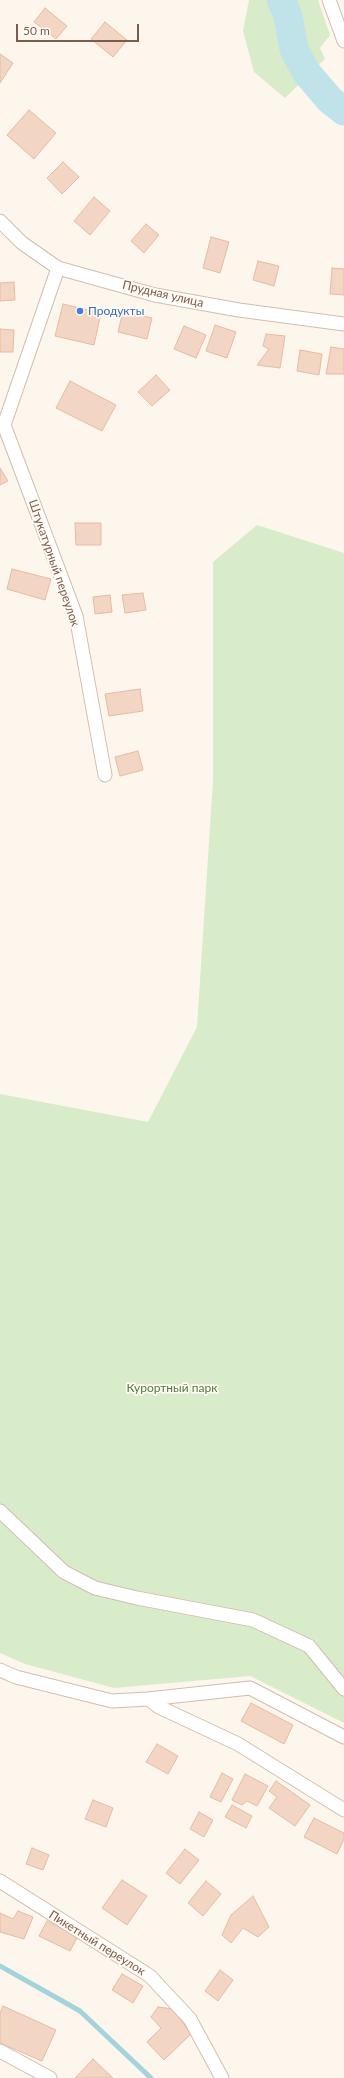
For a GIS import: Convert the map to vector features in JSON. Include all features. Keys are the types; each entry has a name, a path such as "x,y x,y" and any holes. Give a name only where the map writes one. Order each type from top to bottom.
{"street":[{"path":"329,0 344,41"},
{"name":"Прудная улица","path":"0,221 22,243 58,268 155,294 239,310 344,324"},
{"name":"Штукатурный переулок","path":"58,268 2,426 76,616 105,776"},
{"path":"0,1511 64,1572 95,1588 136,1598 253,1620 309,1646 344,1689"},
{"path":"0,1670 16,1677 112,1701 148,1699 250,1688 344,1737"},
{"path":"148,1699 159,1707 238,1744 344,1810"},
{"name":"Пикетный переулок","path":"0,1881 150,1976 190,2018 222,2078"},
{"path":"0,2051 50,2078"}],"green space":[{"path":"249,0 318,0 330,35 320,48 325,59 285,98 254,72 243,31"},
{"name":"Курортный парк","path":"257,525 344,553 344,1723 250,1676 114,1688 25,1664 0,1653 0,1094 148,1122 197,1027 213,780 213,562"}],"building":[{"path":"45,8 67,26 56,39 34,22"},
{"path":"105,22 127,40 113,57 91,39"},
{"path":"0,54 13,63 0,83"},
{"path":"29,110 56,133 34,159 7,135"},
{"path":"63,162 79,177 62,194 47,178"},
{"path":"94,197 110,211 90,235 74,221"},
{"path":"146,224 159,235 144,253 131,241"},
{"path":"211,237 229,242 220,273 203,268"},
{"path":"258,261 279,266 274,286 253,280"},
{"path":"332,268 344,269 344,295 330,294"},
{"path":"14,282 15,300 0,301 0,283"},
{"path":"63,304 101,313 94,345 55,336"},
{"path":"123,311 152,318 147,339 118,332"},
{"path":"215,325 236,332 227,358 206,351"},
{"path":"184,326 206,335 196,358 174,349"},
{"path":"0,329 14,330 13,352 0,352"},
{"path":"266,334 285,336 280,368 257,365 269,349 263,346"},
{"path":"331,347 344,349 344,374 326,374"},
{"path":"300,350 322,354 319,375 297,371"},
{"path":"156,375 170,390 152,406 138,392"},
{"path":"70,381 116,405 102,431 56,408"},
{"path":"0,468 8,481 0,485"},
{"path":"75,523 101,523 101,545 76,545"},
{"path":"12,569 51,579 45,600 7,589"},
{"path":"143,593 146,610 125,613 122,595"},
{"path":"110,595 112,612 95,614 93,597"},
{"path":"140,689 143,711 109,716 105,694"},
{"path":"138,751 143,770 120,776 115,757"},
{"path":"251,1703 293,1725 284,1744 241,1721"},
{"path":"157,1744 178,1756 168,1774 146,1762"},
{"path":"222,1773 233,1779 221,1802 210,1797"},
{"path":"245,1774 268,1786 257,1806 247,1801 242,1805 232,1800"},
{"path":"276,1781 310,1805 295,1826 269,1808 277,1797 269,1791"},
{"path":"93,1800 113,1808 106,1827 85,1819"},
{"path":"232,1805 252,1816 246,1828 225,1817"},
{"path":"199,1812 213,1820 204,1837 190,1829"},
{"path":"314,1818 344,1833 344,1839 337,1854 304,1837"},
{"path":"32,1848 49,1855 43,1870 26,1864"},
{"path":"185,1849 199,1860 180,1884 166,1873"},
{"path":"122,1880 147,1896 127,1925 102,1908"},
{"path":"206,1881 221,1894 203,1916 188,1903"},
{"path":"253,1896 269,1927 258,1937 243,1928 231,1943 222,1935 231,1915"},
{"path":"18,1911 33,1917 24,1939 0,1932 0,1913 13,1919"},
{"path":"47,1921 78,1936 70,1951 39,1936"},
{"path":"220,1970 233,1980 218,2001 205,1991"},
{"path":"122,1974 143,1986 133,2003 112,1990"},
{"path":"3,2006 56,2030 42,2061 0,2043 0,2013"},
{"path":"158,2007 173,2009 191,2034 164,2060 147,2042 161,2028 151,2017"},
{"path":"93,2059 113,2078 75,2078"}],"waterway":[{"path":"281,0 288,16 294,49 306,72 330,100 344,111"},
{"path":"0,1966 80,2011 151,2078"}],"place":[{"name":"Продукты","path":"80,311"}]}
